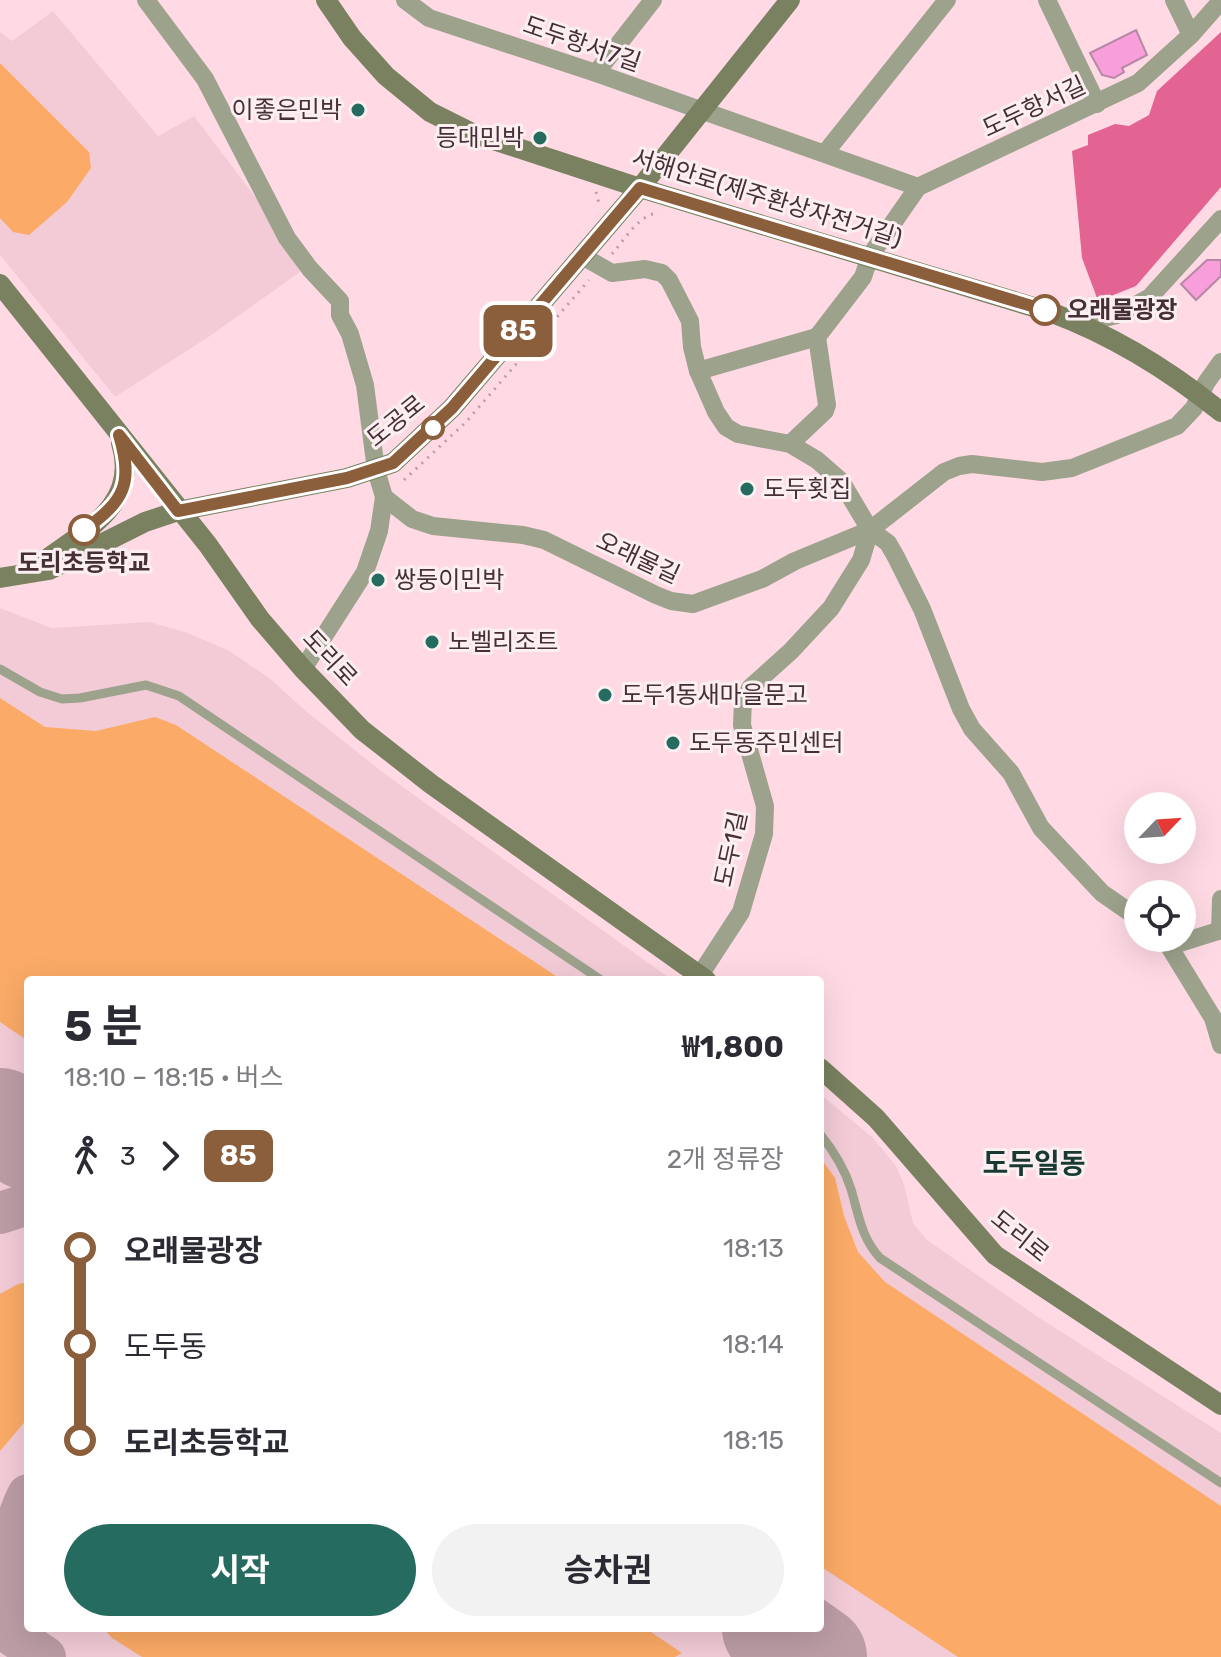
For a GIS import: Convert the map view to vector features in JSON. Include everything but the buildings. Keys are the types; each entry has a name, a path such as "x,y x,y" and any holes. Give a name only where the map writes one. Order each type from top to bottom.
{"street":[{"path":"146,0 205,79 287,238 340,301 340,315 350,334 365,385 376,470 384,497 379,531 365,572 303,669"},
{"name":"서해안로(제주환상자전거길)","path":"326,0 352,38 386,76 451,124 640,188 870,256 1082,324 1158,366 1221,412"},
{"name":"도두항서7길","path":"405,0 429,18 702,112"},
{"name":"도공로","path":"0,578 49,570 145,522 178,511 376,470 393,463 452,408 640,188 790,0"},
{"path":"825,153 947,0"},
{"path":"1047,0 1097,104"},
{"path":"1174,0 1191,35"},
{"name":"도두항서길","path":"918,187 1138,83 1191,35 1221,1"},
{"path":"596,73 644,2"},
{"path":"698,371 817,337 863,277 870,256 918,187 702,112"},
{"path":"1082,324 1120,314 1150,297 1221,219"},
{"path":"582,256 612,273 654,269 669,280 690,321 698,371 716,412 732,431 790,444 833,472 870,530 888,543 896,557 922,609 961,709 972,729 1011,773 1041,828 1102,893 1124,908"},
{"name":"도리로","path":"0,284 208,545 260,619 362,730 431,784 700,976"},
{"path":"790,444 825,411 827,405 817,337"},
{"name":"오래물길","path":"384,497 412,519 433,526 544,540 656,595 693,604 747,586 795,561 870,530 944,472 972,464 1023,471 1072,468 1177,426 1194,408 1221,362"},
{"path":"25,576 99,519 115,502 127,471 119,435"},
{"name":"도두1길","path":"704,976 741,912 764,834 765,806 742,725 743,700 751,687 791,651 831,608 861,560 870,530"},
{"path":"1196,938 1220,930 1221,899"},
{"path":"1173,952 1213,1018 1221,1045"},
{"name":"도리로","path":"824,1072 876,1118 995,1255 1221,1405"}],"lane":[{"path":"0,669 40,692 62,699 146,685 179,696 595,976"},
{"path":"824,1141 845,1176 860,1229 880,1258 1221,1483"}],"path":[{"path":"588,189 596,192 599,207"},
{"path":"404,480 466,422 640,221 648,215 663,213"}],"shaded area":[{"path":"53,11 158,136 194,116 262,206 300,272 210,336 115,397 0,255 0,32 12,41"},
{"path":"1221,32 1221,187 1136,286 1106,298 1097,298 1082,258 1072,151 1088,145 1088,135 1115,124 1129,126 1149,115 1157,91"},
{"path":"0,63 89,152 91,168 67,202 29,235 13,232 0,218"},
{"path":"0,608 52,628 149,622 185,632 228,650 268,677 385,774 666,976 24,976 24,1632 824,1632 824,1097 873,1138 896,1166 904,1184 913,1223 927,1240 1038,1317 1221,1433 1221,1657 0,1657"},
{"path":"0,698 45,727 96,731 155,717 176,725 556,976 24,976 24,1038 0,1022"},
{"path":"824,1163 835,1178 844,1216 858,1252 885,1282 1221,1506 1221,1657 958,1657 824,1569"},
{"path":"24,1283 24,1423 0,1451 0,1294"},
{"path":"107,1632 651,1632 682,1653 675,1657 142,1657"}],"taxiway":[{"path":"0,1213 24,1205"},
{"path":"24,1504 16,1526 13,1558 17,1591 24,1611"},
{"path":"0,1627 45,1657"}],"runway":[{"path":"0,1120 24,1135"},
{"path":"780,1632 815,1657"}],"bus line":[{"name":"85","path":"84,530 109,511 121,492 127,462 119,435 178,511 347,478 393,463 452,408 640,188 1045,310"}],"place":[{"name":"이좋은민박","path":"358,110"},
{"name":"등대민박","path":"540,138"},
{"name":"오래물광장","path":"1045,310"},
{"name":"도두횟집","path":"747,489"},
{"name":"도리초등학교","path":"84,530"},
{"name":"쌍둥이민박","path":"378,580"},
{"name":"노벨리조트","path":"432,642"},
{"name":"도두1동새마을문고","path":"605,695"},
{"name":"도두동주민센터","path":"673,743"}],"district":[{"name":"도두일동","path":"1034,1163"}]}
